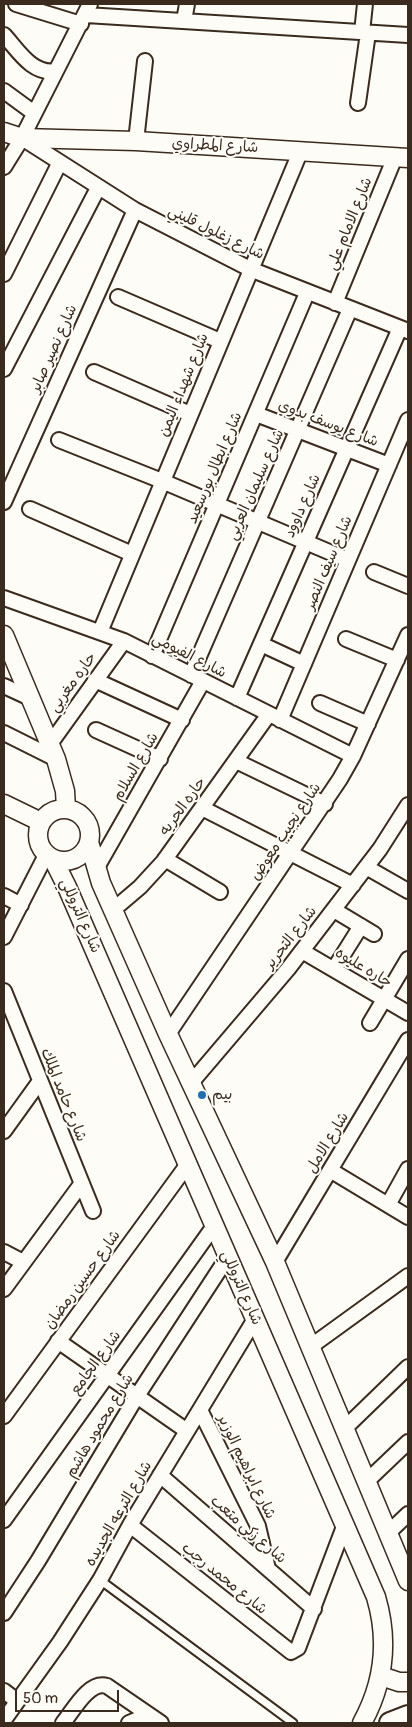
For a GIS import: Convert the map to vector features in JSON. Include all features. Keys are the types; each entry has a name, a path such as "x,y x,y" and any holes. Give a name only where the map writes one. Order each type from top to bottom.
{"main road":[{"path":"390,1723 408,1716"}],"street":[{"path":"16,4 86,14 408,35"},
{"path":"184,21 187,4"},
{"path":"358,103 365,33 365,4"},
{"path":"4,167 22,138 86,14"},
{"path":"4,35 36,69 49,72 56,71"},
{"path":"136,141 145,61"},
{"path":"4,91 34,113"},
{"name":"شارع المطراوي","path":"4,132 22,138 136,141 402,157"},
{"name":"شارع زغلول قليني","path":"22,138 60,164 135,210 250,269 404,329"},
{"name":"شارع شهداء اليمن","path":"100,632 301,150"},
{"name":"شارع الامام علي","path":"335,303 402,157"},
{"path":"4,274 60,164"},
{"path":"4,369 98,188"},
{"name":"شارع نصير صابر","path":"4,502 135,210"},
{"name":"شارع ابطال بورسعيد","path":"152,656 307,292"},
{"path":"118,298 220,341"},
{"name":"شارع سليمان العربي","path":"197,678 258,521 350,309"},
{"name":"شارع داوود","path":"237,698 347,448 404,329"},
{"path":"94,372 190,414"},
{"name":"شارع يوسف بدوي","path":"256,414 389,465"},
{"name":"شارع سيف النصر","path":"274,717 304,664 408,420"},
{"path":"59,440 162,481 348,560"},
{"path":"30,509 132,554"},
{"path":"374,572 408,586"},
{"name":"شارع الفيومي","path":"4,598 124,641 353,756"},
{"path":"4,635 53,751 61,775 66,808"},
{"name":"شارع نجيب معوض","path":"168,1034 325,804 353,756 408,635"},
{"path":"346,638 397,660"},
{"name":"حاره مغربي","path":"53,751 95,680 124,641"},
{"path":"261,644 304,664"},
{"name":"شارع السلام","path":"96,869 182,720 197,678"},
{"path":"95,680 182,720"},
{"path":"4,686 30,698"},
{"path":"320,703 368,724"},
{"name":"حاره الحريه","path":"113,910 152,876 236,761 274,717"},
{"path":"96,730 160,759"},
{"path":"4,733 53,751"},
{"path":"236,761 325,804"},
{"path":"4,804 40,822"},
{"name":"شارع التحرير","path":"191,1083 302,951 353,885 408,805"},
{"path":"66,808 80,814 85,820 90,834 86,849 75,859 68,861 49,857 38,839 40,822 51,811 66,808"},
{"path":"202,808 290,855 353,885"},
{"path":"89,842 96,869 113,910 168,1034 275,1262 408,1581"},
{"path":"4,937 49,857"},
{"name":"شارع التروللي","path":"49,857 67,887 227,1258 345,1524 380,1611 384,1646 381,1676 375,1698 362,1723"},
{"path":"165,859 220,892"},
{"path":"366,867 408,891"},
{"path":"4,896 21,905"},
{"path":"334,910 374,934"},
{"path":"334,969 361,926"},
{"name":"حاره عليوه","path":"302,951 408,1013"},
{"path":"370,1023 408,960"},
{"name":"شارع حامد الملك","path":"4,991 93,1211"},
{"name":"شارع الامل","path":"275,1262 408,1040"},
{"path":"4,1131 40,1081"},
{"name":"شارع حسين رمضان","path":"4,1416 188,1164"},
{"path":"388,1205 408,1168"},
{"path":"330,1170 408,1218"},
{"path":"4,1288 82,1182"},
{"name":"شارع الجامع","path":"4,1520 214,1226"},
{"path":"4,1252 23,1262"},
{"name":"شارع محمود هاشم","path":"4,1613 38,1561 137,1396 227,1258"},
{"path":"310,1347 408,1276"},
{"name":"شارع الترعه الجديده","path":"4,1720 100,1580 130,1524 255,1319"},
{"path":"58,1341 187,1431"},
{"path":"344,1429 408,1366"},
{"name":"شارع ابراهيم الوزير","path":"200,1410 258,1526 268,1569"},
{"path":"366,1482 408,1442"},
{"name":"شارع زكي متعب","path":"160,1475 314,1610"},
{"path":"387,1534 408,1514"},
{"name":"شارع محمد رجب","path":"130,1524 287,1650 293,1651 298,1648 314,1610"},
{"path":"314,1610 345,1524"},
{"path":"381,1676 389,1680 408,1682"},
{"path":"63,1723 92,1688 99,1684 107,1686 161,1723"},
{"path":"4,1691 17,1701"},
{"path":"128,1723 148,1715"}],"lane":[{"path":"100,1580 293,1723"}],"place":[{"name":"بيم","path":"202,1095"}]}
